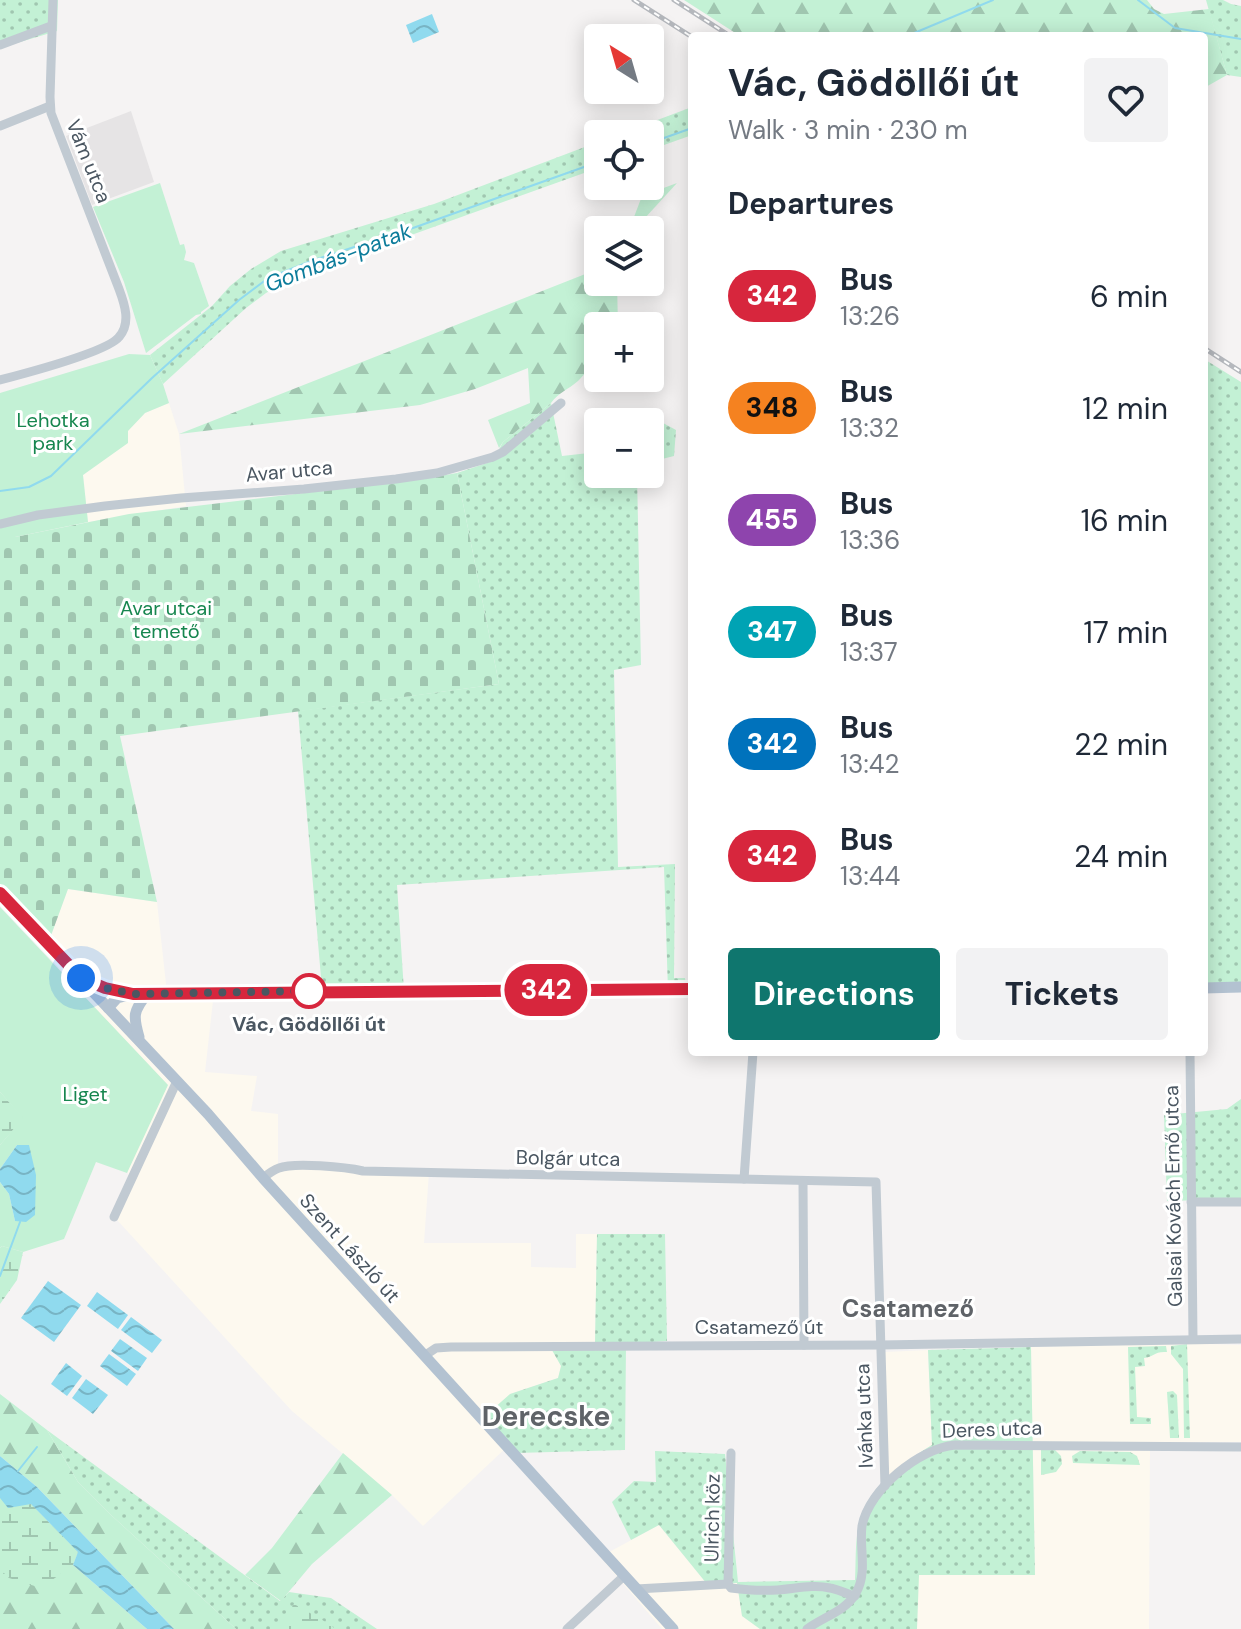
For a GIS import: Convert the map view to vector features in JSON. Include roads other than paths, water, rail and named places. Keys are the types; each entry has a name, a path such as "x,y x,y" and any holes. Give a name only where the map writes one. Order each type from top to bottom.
{"main road":[{"name":"Szent László út","path":"0,893 177,1081 673,1629"},
{"path":"81,978 105,988 133,994 688,989"},
{"path":"1208,988 1241,987"},
{"path":"108,1008 117,998 133,994"},
{"path":"140,1042 134,1014 147,994"}],"street":[{"name":"Vám utca","path":"0,380 103,348 115,342 124,329 126,319 123,300 50,106 53,0"},
{"path":"0,45 51,26"},
{"path":"0,126 50,106"},
{"name":"Avar utca","path":"0,524 38,515 121,504 304,489 437,473 503,452 561,403"},
{"path":"744,1179 753,1056"},
{"name":"Galsai Kovách Ernő utca","path":"1190,1056 1193,1339"},
{"path":"114,1217 177,1081"},
{"name":"Bolgár utca","path":"263,1178 275,1169 288,1166 363,1171 876,1182"},
{"path":"803,1181 804,1345"},
{"name":"Ivánka utca","path":"876,1182 885,1486"},
{"path":"1191,1202 1241,1202"},
{"name":"Csatamező út","path":"424,1356 436,1348 451,1347 1241,1339"},
{"name":"Deres utca","path":"855,1596 862,1568 863,1521 870,1506 885,1486 920,1456 943,1446 1241,1447"},
{"name":"Ulrich köz","path":"728,1584 731,1453"},
{"path":"567,1629 624,1576"},
{"path":"636,1589 728,1584 731,1588 756,1590 831,1588 855,1596"},
{"path":"807,1629 842,1608 855,1596"}],"water":[{"path":"432,14 439,32 413,43 406,25"},
{"path":"17,1145 29,1145 36,1175 35,1215 26,1222 15,1221 9,1194 0,1182 0,1169"},
{"path":"48,1281 81,1305 54,1342 21,1318"},
{"path":"97,1292 128,1315 118,1329 87,1306"},
{"path":"131,1317 162,1340 152,1353 121,1330"},
{"path":"120,1339 147,1358 138,1371 111,1351"},
{"path":"109,1354 136,1374 127,1386 100,1366"},
{"path":"66,1363 82,1376 67,1396 51,1384"},
{"path":"86,1379 108,1395 93,1414 72,1398"},
{"path":"0,1456 37,1487 174,1629 147,1629 73,1565 78,1552 31,1504 8,1508 0,1498"}],"waterway":[{"name":"Gombás-patak","path":"917,32 993,0"},
{"name":"Gombás-patak","path":"1138,0 1175,28 1199,32"},
{"name":"Gombás-patak","path":"1208,34 1241,39"},
{"name":"Gombás-patak","path":"664,138 688,129"},
{"name":"Gombás-patak","path":"0,491 29,487 51,476 152,378 263,282 311,261 584,167"},
{"path":"0,1276 20,1222"},
{"path":"18,1471 37,1447"}],"railway":[{"path":"634,0 688,34"},
{"path":"674,0 724,32"},
{"path":"1208,351 1241,372"}],"place":[{"name":"Vác, Gödöllői út","path":"309,991"}],"district":[{"name":"Csatamező","path":"908,1309"},
{"name":"Derecske","path":"546,1416"}],"park label":[{"name":"Lehotka park","path":"53,432"},
{"name":"Avar utcai temető","path":"166,620"},
{"name":"Liget","path":"85,1094"}]}
